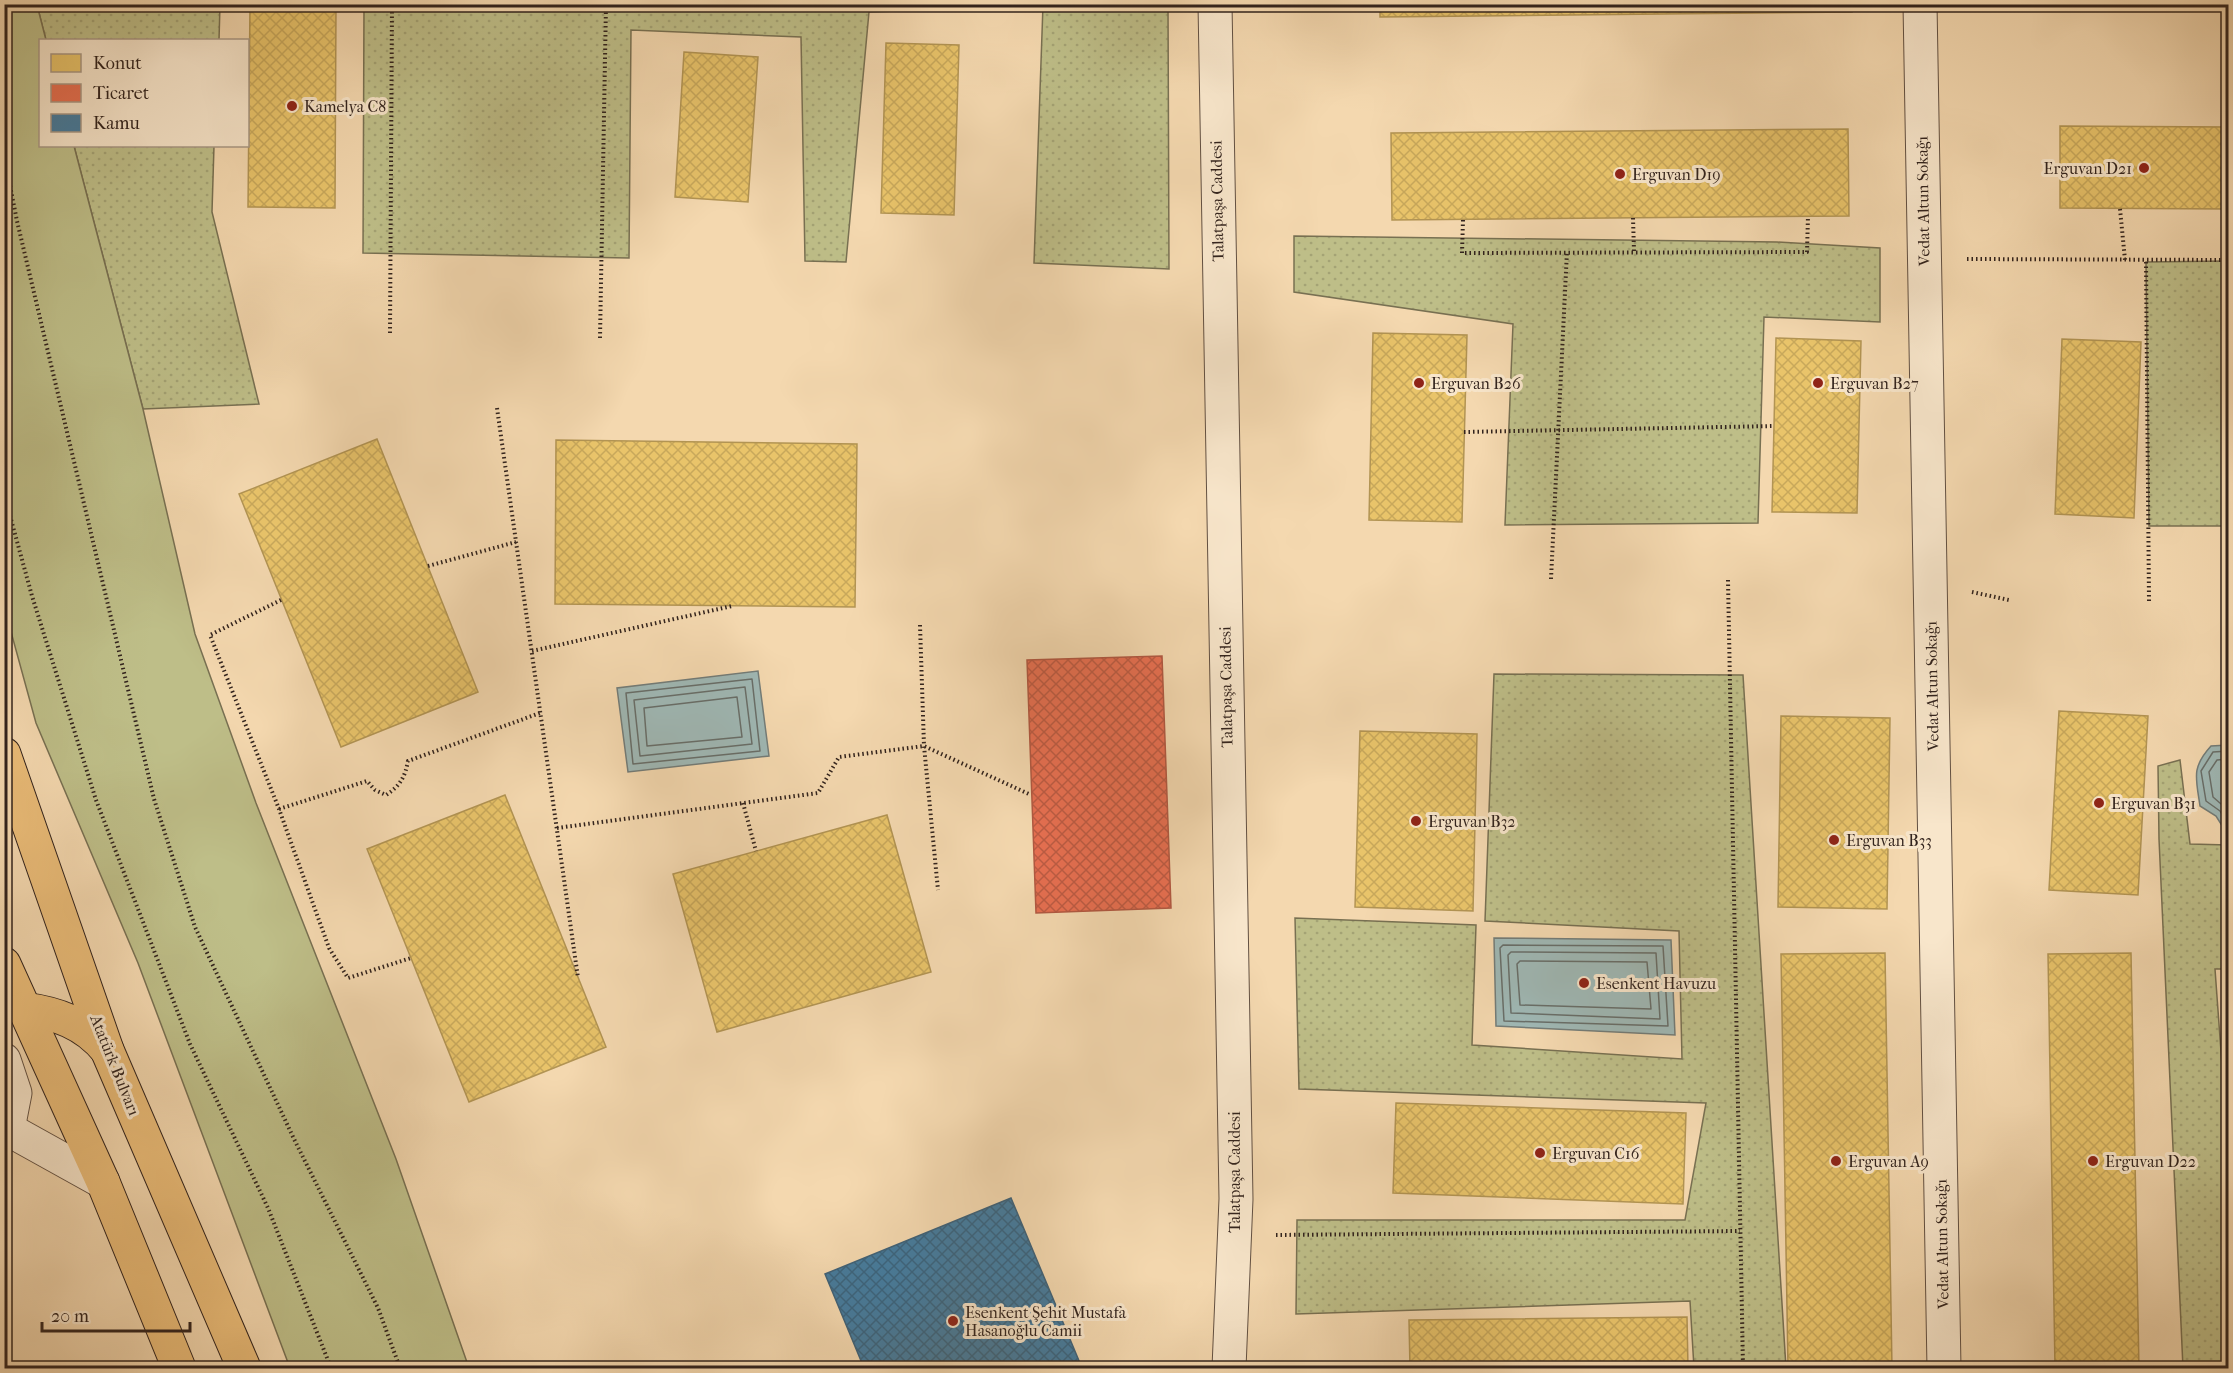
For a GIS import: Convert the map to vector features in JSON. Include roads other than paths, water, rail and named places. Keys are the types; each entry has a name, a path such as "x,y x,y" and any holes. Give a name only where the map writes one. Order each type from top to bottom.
{"main road":[{"name":"Atatürk Bulvarı","path":"4,754 107,1050 244,1368"},
{"path":"4,964 14,1010 103,1182 179,1368"},
{"path":"14,1010 57,1015 75,1023 99,1040 107,1050"}],"street":[{"name":"Talatpaşa Caddesi","path":"1215,4 1236,1199 1228,1368"},
{"name":"Vedat Altun Sokağı","path":"1920,4 1944,1368"},
{"path":"4,1060 15,1093 6,1128 103,1182"}],"water":[{"path":"758,671 769,756 628,772 617,688"},
{"path":"2228,745 2228,831 2226,832 2216,816 2200,806 2196,774 2200,761 2211,746"},
{"name":"Esenkent Havuzu","path":"1494,938 1671,940 1675,1035 1496,1026"}],"place":[{"name":"Kamelya C8","path":"292,106"},
{"name":"Erguvan D21","path":"2144,168"},
{"name":"Erguvan D19","path":"1620,174"},
{"name":"Erguvan B26","path":"1419,383"},
{"name":"Erguvan B27","path":"1818,383"},
{"name":"Erguvan B31","path":"2099,803"},
{"name":"Erguvan B32","path":"1416,821"},
{"name":"Erguvan B33","path":"1834,840"},
{"name":"Esenkent Havuzu","path":"1584,983"},
{"name":"Erguvan C16","path":"1540,1153"},
{"name":"Erguvan A9","path":"1836,1161"},
{"name":"Erguvan D22","path":"2093,1161"},
{"name":"Esenkent Şehit Mustafa Hasanoğlu Camii","path":"953,1321"}]}
